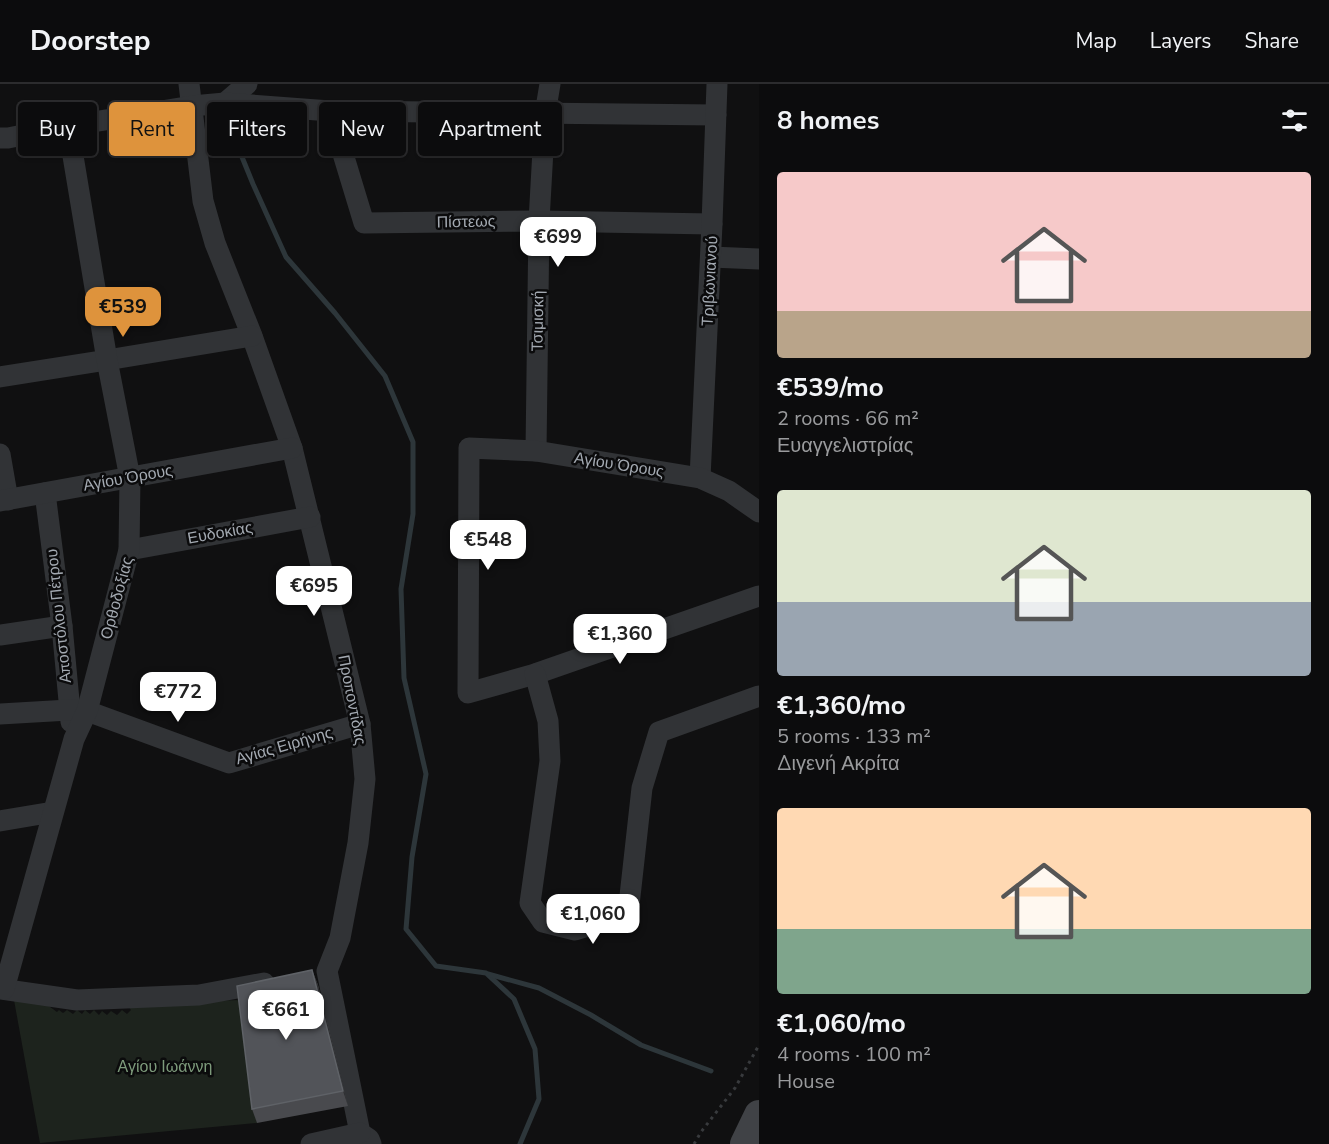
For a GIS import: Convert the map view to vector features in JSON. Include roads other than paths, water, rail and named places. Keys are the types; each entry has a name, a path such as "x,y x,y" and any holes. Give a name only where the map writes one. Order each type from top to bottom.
{"main road":[{"path":"745,1144 759,1114"}],"street":[{"name":"Προποντίδας","path":"189,84 191,102"},
{"path":"226,102 247,84"},
{"name":"Τσιμισκή","path":"547,102 550,84"},
{"name":"Τριβωνιανού","path":"700,478 717,84"},
{"path":"562,114 716,115"},
{"name":"Προποντίδας","path":"195,132 203,201 215,243 252,336 292,448 360,724 365,779 358,843 340,938 327,971"},
{"path":"0,138 18,136"},
{"name":"Ορθοδοξίας","path":"73,156 129,478 129,550 78,710"},
{"name":"Πίστεως","path":"344,156 364,223 538,221 712,224"},
{"name":"Τσιμισκή","path":"536,451 538,221 542,156"},
{"path":"711,257 759,259"},
{"path":"0,377 252,336"},
{"name":"Αγίου Όρους","path":"4,500 292,448"},
{"name":"Αγίου Όρους","path":"535,674 468,693 469,448 536,451 700,478 729,491 759,512"},
{"path":"0,454 4,500"},
{"name":"Αποστόλου Πέτρου","path":"45,493 62,626 78,710 74,740 53,812"},
{"name":"Ευδοκίας","path":"129,550 309,517"},
{"path":"759,596 535,674 548,720 550,761 530,903 543,922 575,930 628,914 642,789 659,732 759,696"},
{"path":"0,635 62,626"},
{"name":"Αγίας Ειρήνης","path":"0,714 78,710 229,763 360,724"},
{"path":"0,821 53,812 2,989 77,1000 199,995 280,980"},
{"path":"304,976 327,971 365,1139 311,1144"}],"waterway":[{"path":"242,156 286,257 335,313 385,376 413,442 413,514 401,589 404,678 426,774 412,857 406,929 436,966 486,973 514,999 535,1049 539,1099 520,1144"},
{"path":"488,974 539,988 641,1045 711,1071"}],"park label":[{"name":"Αγίου Ιωάννη","path":"165,1067"}]}
